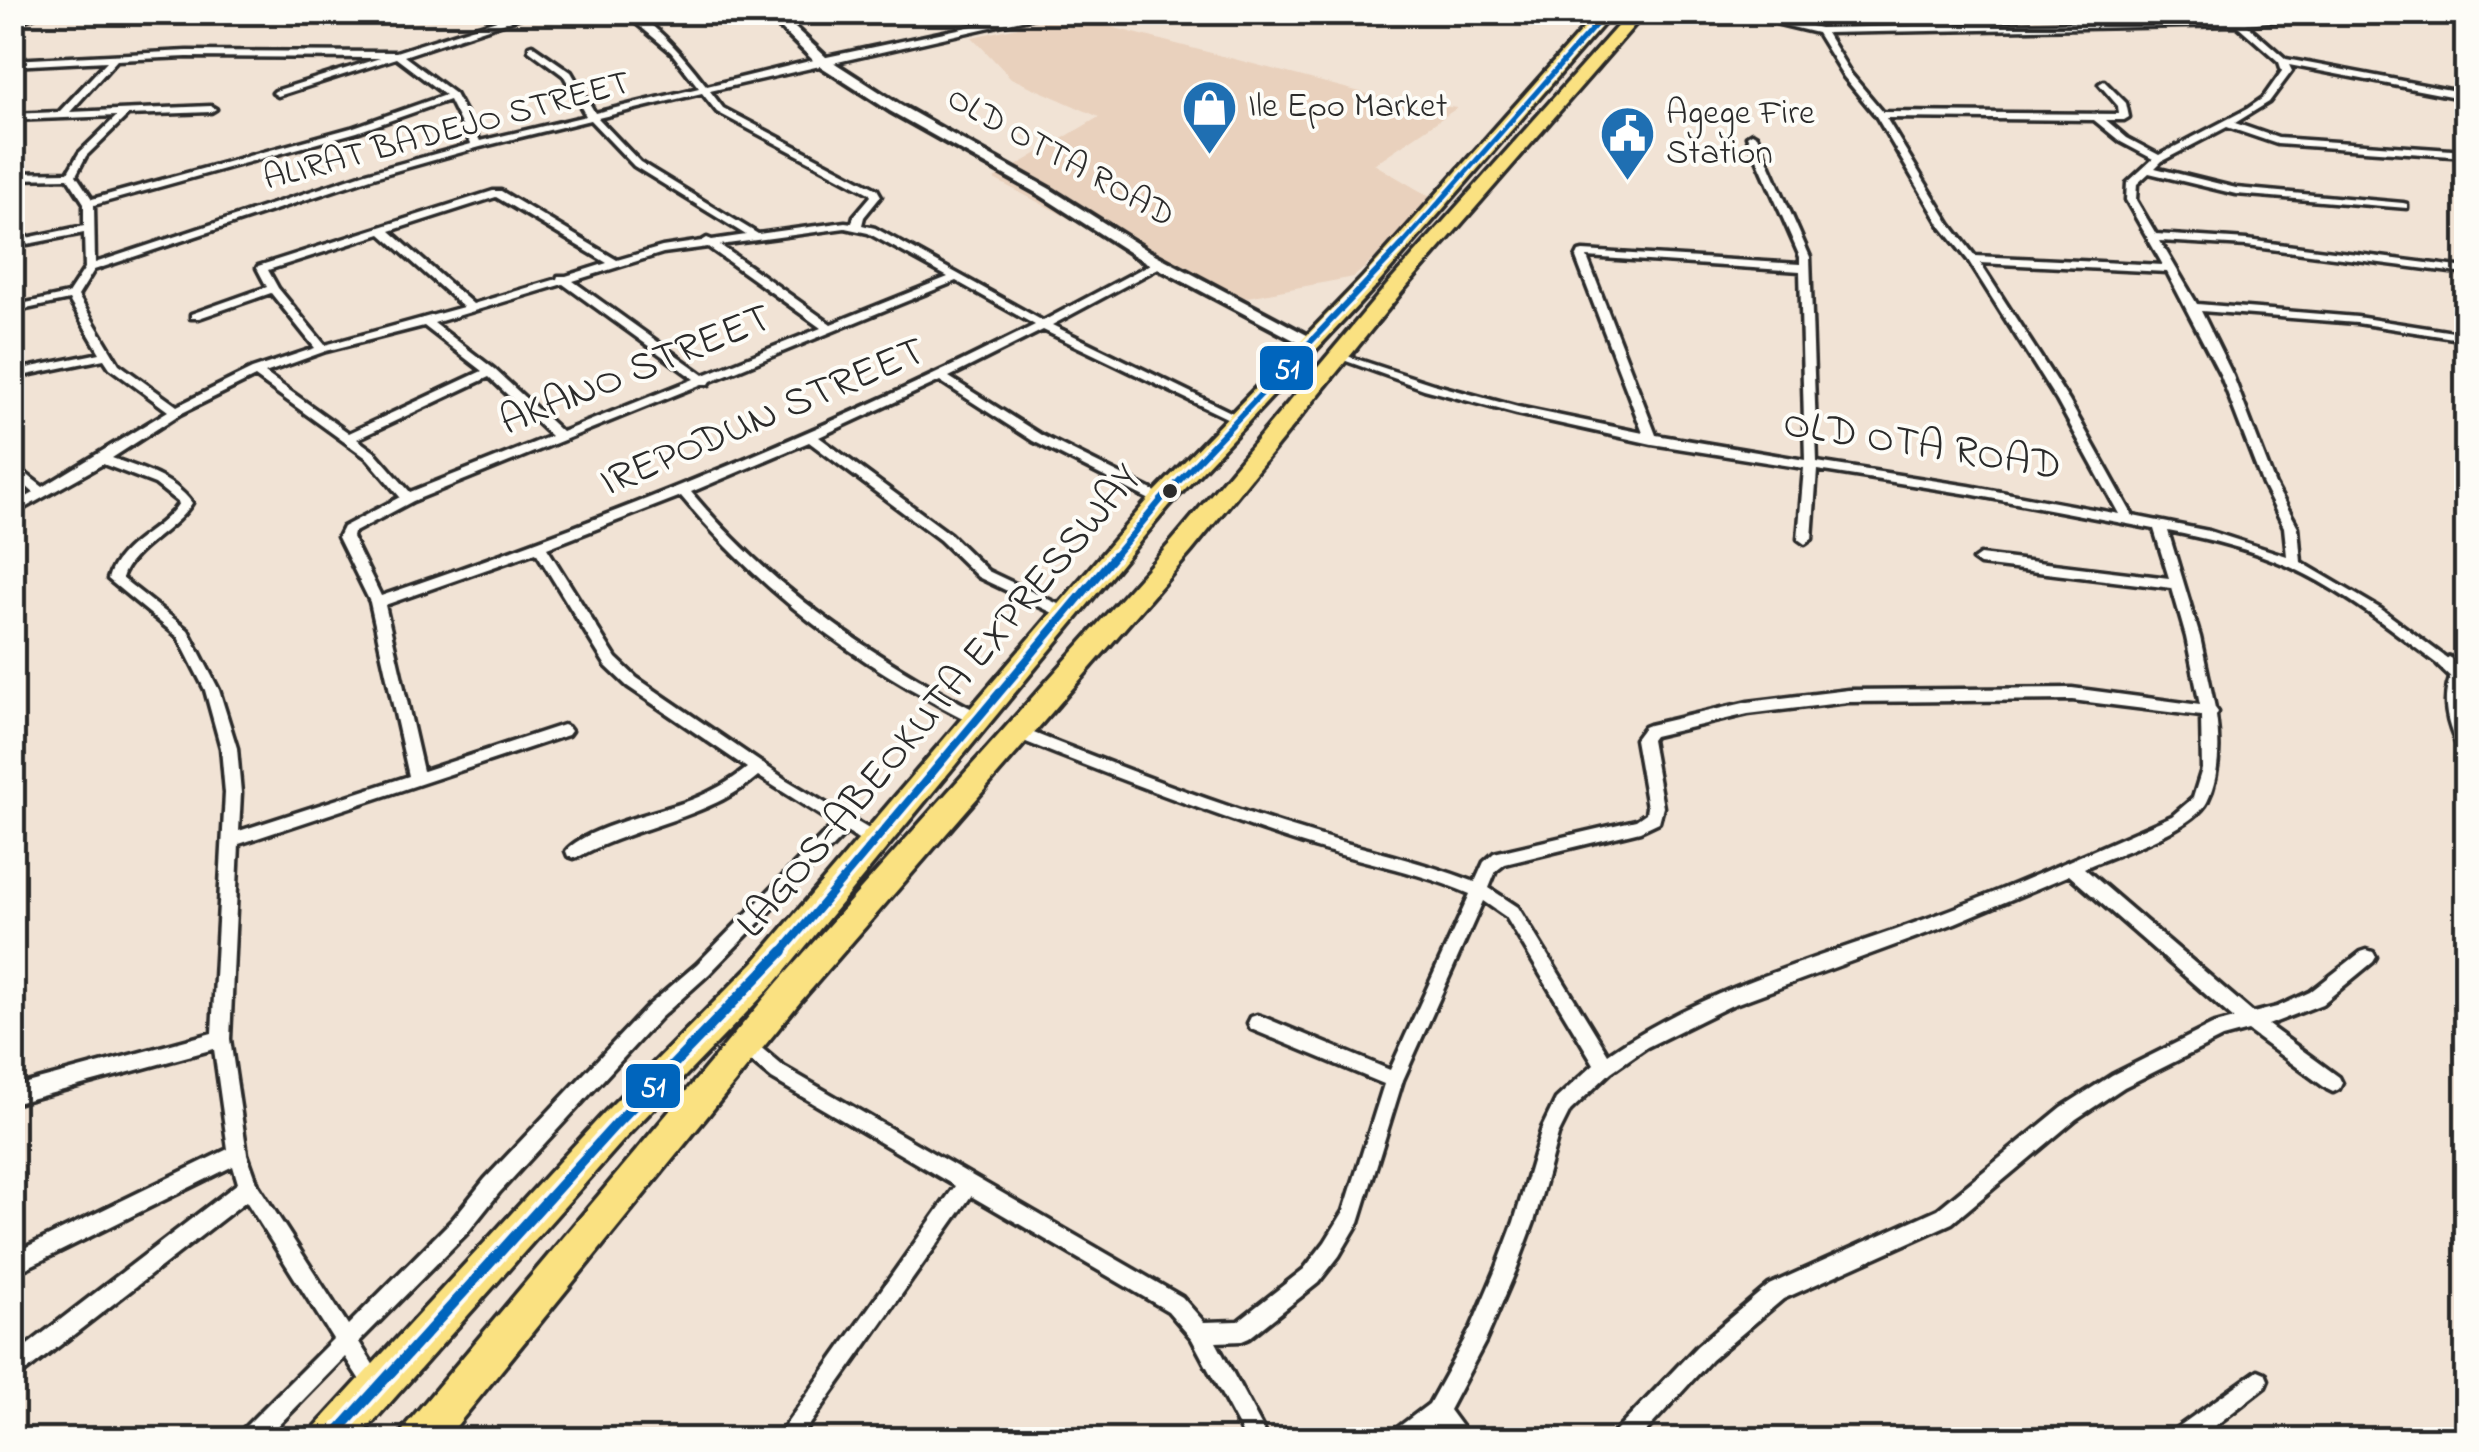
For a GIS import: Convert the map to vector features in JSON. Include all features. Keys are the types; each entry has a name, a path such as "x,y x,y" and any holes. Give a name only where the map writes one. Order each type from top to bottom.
{"highway":[{"name":"LAGOS-ABEOKUTA EXPRESSWAY","path":"419,1440 746,1046 777,982 873,840 1161,500 1318,338 1607,12"},
{"name":"LAGOS-ABEOKUTA EXPRESSWAY","path":"330,1440 616,1124 777,982 1016,732 1182,546 1394,289 1639,12"}],"main road":[{"name":"OLD OTTA ROAD","path":"770,12 829,60 1318,338"},
{"name":"OLD OTTA ROAD","path":"782,12 829,60"},
{"path":"829,60 895,108 1045,192 1160,263 1318,338"}],"street":[{"path":"12,23 42,12"},
{"path":"278,93 532,12"},
{"path":"627,12 658,34 711,103 743,124 873,191 876,196 856,225"},
{"name":"ALIRAT BADEJO STREET","path":"90,268 370,175 477,145 829,60 1052,12"},
{"path":"1733,12 1820,31 2239,22 2367,12"},
{"path":"2016,12 2031,26"},
{"path":"2136,12 2151,24"},
{"path":"2239,22 2284,62 2287,71 2272,93 2229,124 2146,169 2132,183 2131,200 2193,306 2227,376 2269,485 2291,527 2295,564"},
{"path":"1820,31 1846,75 1880,114 1946,226 1972,259 2063,400 2129,520"},
{"path":"532,48 568,74 592,116 645,170 754,236"},
{"path":"12,63 115,57 398,56 452,96 477,145"},
{"path":"61,116 115,57"},
{"path":"2284,62 2466,96"},
{"path":"1880,114 2124,117 2123,105 2104,84"},
{"path":"88,203 354,130 452,96"},
{"path":"12,117 212,109"},
{"path":"71,175 82,155 124,114"},
{"path":"2098,118 2124,140 2159,160"},
{"path":"2229,124 2277,140 2466,154"},
{"path":"1752,136 1801,247 1805,268 1811,465 1805,539"},
{"path":"2146,169 2248,193 2403,206"},
{"path":"12,309 72,296 90,268 88,203 71,175"},
{"path":"12,176 71,175"},
{"path":"322,349 262,268 498,193 614,263"},
{"path":"12,511 176,412 256,372 322,349 426,322 614,263 707,241 856,225 1122,366 1238,418"},
{"path":"12,244 87,229"},
{"path":"383,230 470,307"},
{"path":"2152,237 2247,243 2464,270"},
{"path":"707,241 828,328"},
{"path":"1652,440 1633,383 1581,258 1583,254 1805,268"},
{"path":"1972,259 2172,270"},
{"name":"IREPODUN STREET","path":"378,602 542,548 810,436 1049,325 1160,263"},
{"name":"AKANO STREET","path":"378,602 345,534 408,498 958,277"},
{"path":"562,278 705,381"},
{"path":"194,316 274,289"},
{"path":"72,296 105,354 124,374 176,412"},
{"path":"2193,306 2326,317 2466,337"},
{"path":"426,322 490,372 559,436"},
{"path":"12,375 105,354"},
{"name":"OLD OTA ROAD","path":"1340,357 1424,387 1504,409 1652,440 1924,480 2160,526 2228,542 2295,564 2458,672 2451,699 2466,750"},
{"path":"256,372 372,456 408,498"},
{"path":"349,438 490,372"},
{"path":"941,377 1037,438 1161,500"},
{"path":"810,436 944,537 984,574 1068,614"},
{"path":"102,459 170,488 186,503 169,524 122,562 115,579 183,634 212,690 228,748 233,793 232,840 221,1039 238,1154 249,1188 376,1387"},
{"path":"12,467 43,494"},
{"path":"683,490 747,565 799,608 876,660 977,718"},
{"path":"1400,1440 1437,1412 1478,1335 1506,1270 1549,1134 1563,1105 1605,1066 1641,1041 1726,999 1949,918 2178,821 2200,808 2208,792 2211,712 2160,526"},
{"path":"542,548 611,662 658,702 873,840"},
{"path":"1980,560 2175,584"},
{"path":"378,602 417,778"},
{"path":"1199,1332 1242,1330 1311,1276 1352,1215 1394,1080 1478,887 1500,858 1640,825 1653,817 1655,807 1643,739 1649,731 1748,708 1848,696 2090,694 2211,712"},
{"path":"232,840 563,732"},
{"path":"1016,732 1303,838 1478,887 1500,899 1512,912 1605,1066"},
{"path":"574,851 608,832 726,792 758,768"},
{"path":"12,794 12,817"},
{"path":"248,1440 460,1226 492,1186 654,1012 703,969 845,823"},
{"path":"2071,867 2249,1020 2333,1082"},
{"path":"1623,1440 1704,1353 1776,1292 1945,1216 2069,1113 2118,1080 2218,1031 2279,1014 2316,998 2367,957"},
{"path":"1257,1023 1394,1080"},
{"path":"12,1096 221,1039"},
{"path":"746,1046 778,1073 1175,1304 1199,1332 1258,1440"},
{"path":"12,1265 238,1154"},
{"path":"786,1440 968,1184"},
{"path":"12,1370 249,1188"},
{"path":"2180,1440 2258,1380"},
{"path":"1437,1412 1460,1440"}],"shaded area":[{"name":"Ile Epo Market","path":"1069,16 1387,99 1457,108 1374,164 1437,201 1354,277 1237,299 1219,297 994,179 1099,117 1011,78 972,37"}],"transit line":[{"name":"51","path":"330,1440 616,1124 765,972 1161,500 1369,282 1607,12"}],"place":[{"name":"Ile Epo Market","path":"1209,156"},
{"name":"Agege Fire Station","path":"1627,183"}]}
